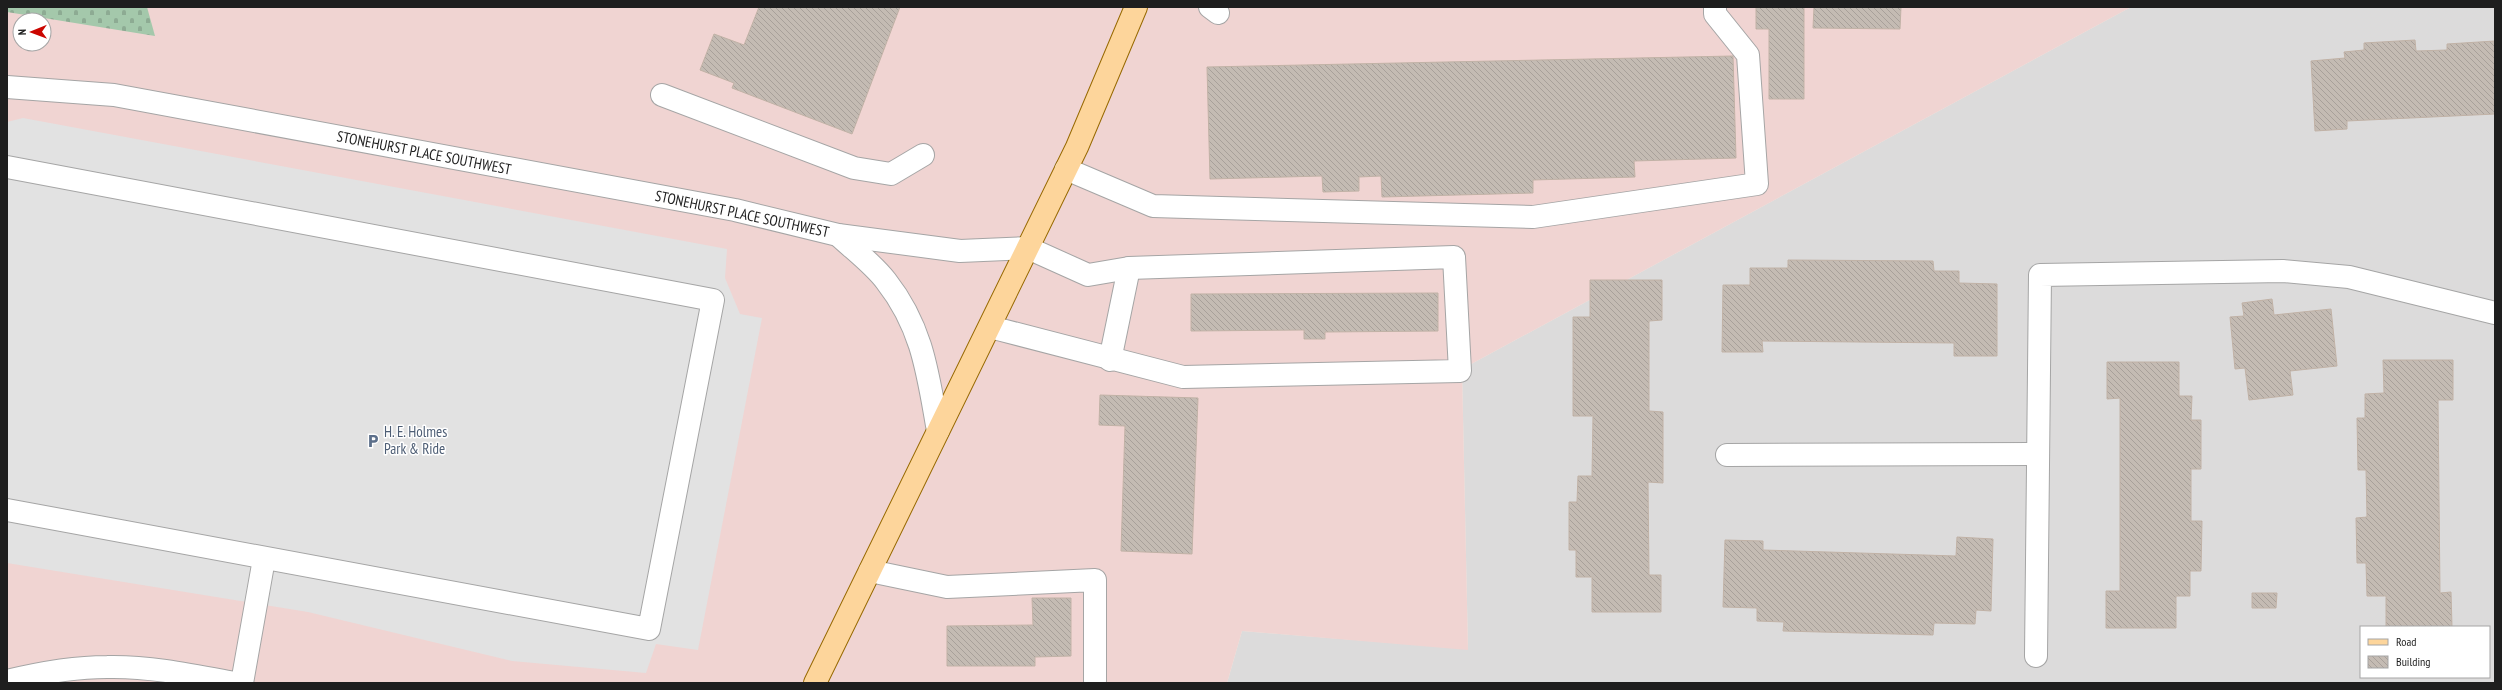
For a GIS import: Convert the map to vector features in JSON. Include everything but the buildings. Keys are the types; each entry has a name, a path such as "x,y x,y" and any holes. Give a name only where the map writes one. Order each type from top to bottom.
{"main road":[{"path":"815,683 1066,170 1136,7"}],"street":[{"path":"1066,170 1153,206 1533,217 1757,184 1748,55 1715,14 1715,7"},
{"name":"STONEHURST PLACE SOUTHWEST","path":"7,87 114,95 735,210 838,235 960,251 1028,248"},
{"path":"662,95 854,168 891,174 923,155"},
{"path":"7,167 713,300 649,629 264,559 7,510"},
{"name":"STONEHURST PLACE SOUTHWEST","path":"838,235 886,281 916,328 927,370 938,432"},
{"path":"990,327 1110,360 1183,377 1460,371 1454,257 1129,268 1088,275 1028,248"},
{"path":"1110,360 1129,268"},
{"path":"2036,656 2040,275 2291,272 2349,277 2495,313"},
{"path":"1727,454 2038,454"},
{"path":"242,683 264,559"},
{"path":"870,571 947,587 1095,580 1095,681"},
{"path":"7,680 45,672 107,667 169,671 234,683"}],"shaded area":[{"path":"7,7 2131,7 1462,369 1468,650 1242,631 1227,683 7,683"},
{"path":"2131,7 2495,7 2495,683 1227,683 1242,631 1468,649 1462,369"},
{"name":"H. E. Holmes Park & Ride","path":"23,118 727,249 725,278 740,314 762,318 698,650 656,644 646,673 512,661 308,612 7,563 7,122"}],"green space":[{"path":"7,7 147,7 155,36 52,19 52,12 7,12"}],"place":[{"name":"H. E. Holmes Park & Ride","path":"373,441"}]}
